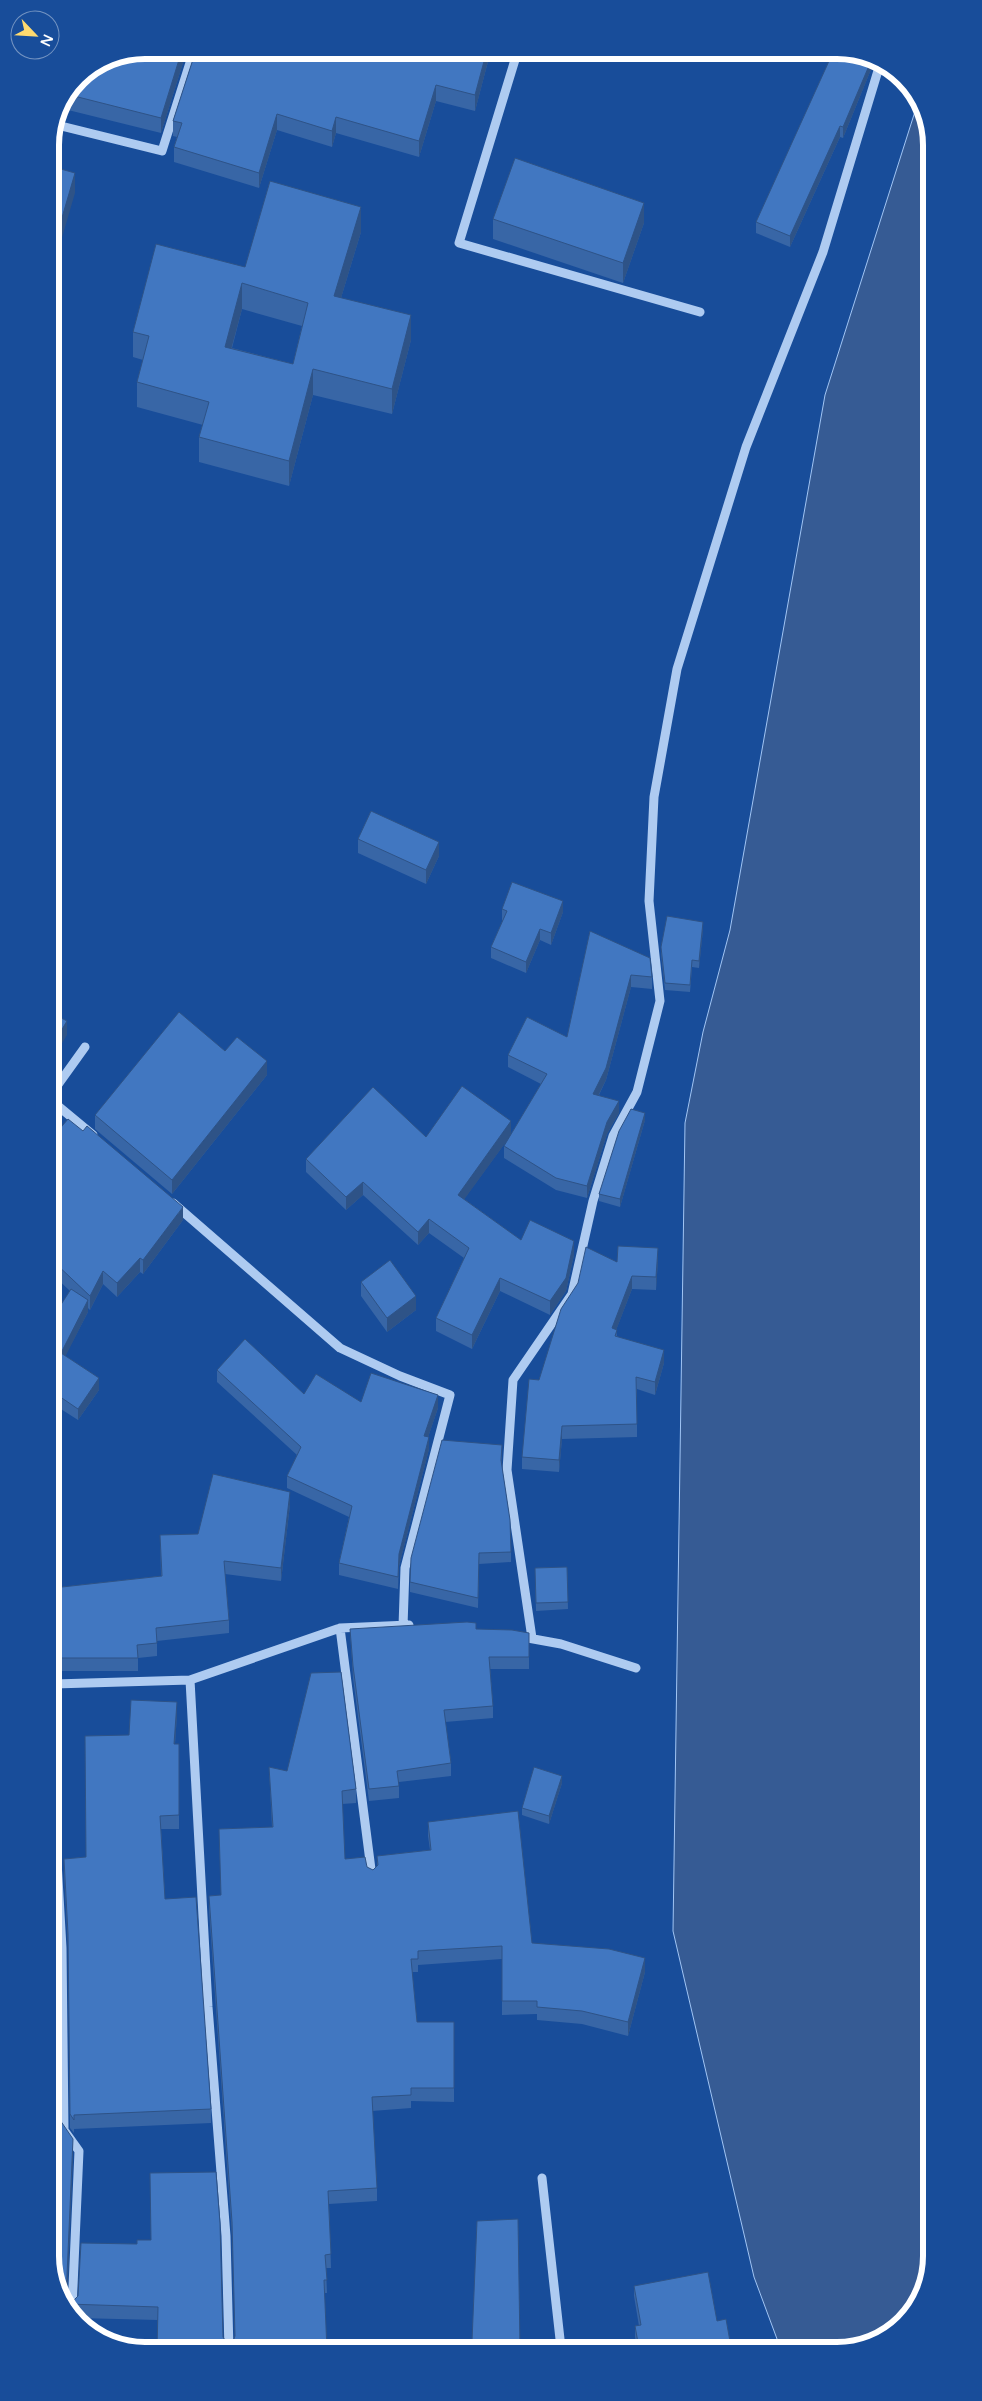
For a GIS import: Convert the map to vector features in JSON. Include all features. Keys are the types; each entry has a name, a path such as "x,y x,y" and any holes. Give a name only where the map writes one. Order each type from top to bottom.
{"street":[{"path":"61,126 162,151 191,59"},
{"path":"515,59 459,243 700,312"},
{"path":"636,1668 561,1644 527,1638 508,1470 513,1380 572,1294 593,1201 613,1136 637,1092 660,1001 649,901 653,806 676,669 746,447 823,252 878,69"},
{"path":"59,1083 85,1047"},
{"path":"59,1107 98,1139"},
{"path":"166,1197 272,1286 340,1348 400,1376 450,1395 405,1568 403,1626"},
{"path":"59,1684 190,1680 340,1628 421,1625"},
{"path":"340,1628 372,1878"},
{"path":"190,1680 208,2007 226,2236 229,2342"},
{"path":"59,1896 62,1948 64,2130 79,2151 72,2303"},
{"path":"542,2178 561,2342"}],"water":[{"path":"915,110 923,134 923,2267 917,2289 909,2304 898,2317 875,2333 854,2341 778,2342 754,2277 673,1931 685,1123 703,1032 730,930 825,395"}],"building":[{"path":"179,59 161,118 75,96 88,80 112,65 128,60"},
{"path":"193,59 485,59 475,95 436,85 419,141 336,117 332,131 277,114 259,173 174,147 182,123 173,121"},
{"path":"830,59 854,60 869,65 843,127 840,126 790,236 756,222"},
{"path":"515,158 644,203 623,263 493,219"},
{"path":"59,169 75,173 59,228"},
{"path":"270,181 361,207 334,296 411,315 392,389 313,369 289,461 199,437 209,402 137,382 149,336 133,332 156,244 245,267","holes":["242,283 308,303 293,364 225,347"]},
{"path":"371,811 439,842 426,870 358,839"},
{"path":"512,882 563,901 551,933 540,929 526,962 491,947 507,911 502,909"},
{"path":"667,916 703,922 699,961 692,960 690,985 665,983 661,947"},
{"path":"590,931 650,958 652,977 631,975 606,1068 593,1094 619,1101 607,1122 587,1186 556,1178 504,1146 547,1074 508,1055 527,1017 567,1037"},
{"path":"179,1012 225,1051 237,1037 267,1061 172,1180 95,1115"},
{"path":"59,1017 67,1021 59,1034"},
{"path":"462,1086 511,1121 458,1195 521,1240 530,1220 574,1241 566,1278 550,1301 500,1278 472,1335 436,1318 469,1248 429,1219 418,1232 363,1182 346,1197 306,1159 373,1087 426,1137"},
{"path":"631,1109 645,1113 620,1199 599,1194 619,1131"},
{"path":"68,1119 83,1131 87,1126 183,1207 143,1260 140,1258 117,1283 103,1271 90,1296 59,1267 59,1130"},
{"path":"618,1246 658,1248 656,1277 632,1276 612,1328 617,1330 615,1336 664,1350 655,1382 636,1377 637,1424 562,1426 559,1460 522,1457 529,1379 539,1380 561,1309 578,1283 586,1247 617,1262"},
{"path":"390,1260 416,1296 387,1318 361,1282"},
{"path":"71,1289 88,1300 61,1353 99,1378 78,1409 59,1396 59,1308"},
{"path":"245,1339 304,1394 316,1374 361,1402 371,1373 438,1395 424,1436 429,1437 399,1554 398,1577 339,1563 352,1506 287,1476 301,1447 217,1370"},
{"path":"442,1440 502,1445 501,1460 510,1520 511,1552 479,1553 478,1598 410,1582 411,1558"},
{"path":"213,1474 290,1492 281,1568 224,1561 229,1620 156,1628 157,1643 137,1645 138,1658 59,1658 59,1587 162,1576 160,1535 198,1534"},
{"path":"567,1567 568,1602 536,1603 535,1568"},
{"path":"476,1623 476,1629 512,1630 529,1633 529,1657 489,1657 493,1706 444,1710 451,1763 397,1771 399,1786 369,1789 350,1629"},
{"path":"341,1672 356,1789 342,1791 345,1859 365,1857 367,1867 373,1870 378,1865 377,1856 431,1850 428,1822 518,1811 532,1943 609,1949 645,1958 628,2022 582,2011 537,2007 537,2001 502,2001 502,1946 418,1951 418,1959 411,1959 417,2022 454,2022 454,2088 411,2088 411,2095 372,2097 377,2188 328,2191 331,2254 325,2255 327,2280 324,2280 327,2342 233,2342 235,2336 232,2222 209,1896 221,1895 219,1829 273,1827 269,1767 287,1771 311,1673"},
{"path":"131,1700 177,1702 174,1744 179,1744 179,1815 160,1816 165,1899 196,1897 211,2109 74,2115 74,2120 70,2114 68,1934 64,1859 86,1857 85,1736 129,1735"},
{"path":"534,1767 562,1776 549,1816 522,1808"},
{"path":"59,2118 73,2139 66,2291 60,2273 59,2256"},
{"path":"216,2172 220,2223 223,2337 226,2342 157,2342 158,2307 73,2304 72,2302 78,2296 81,2243 137,2244 137,2240 151,2240 150,2173"},
{"path":"518,2219 520,2342 467,2342 472,2341 477,2221"},
{"path":"708,2272 717,2321 726,2319 730,2342 638,2342 635,2326 641,2325 634,2286"}]}
